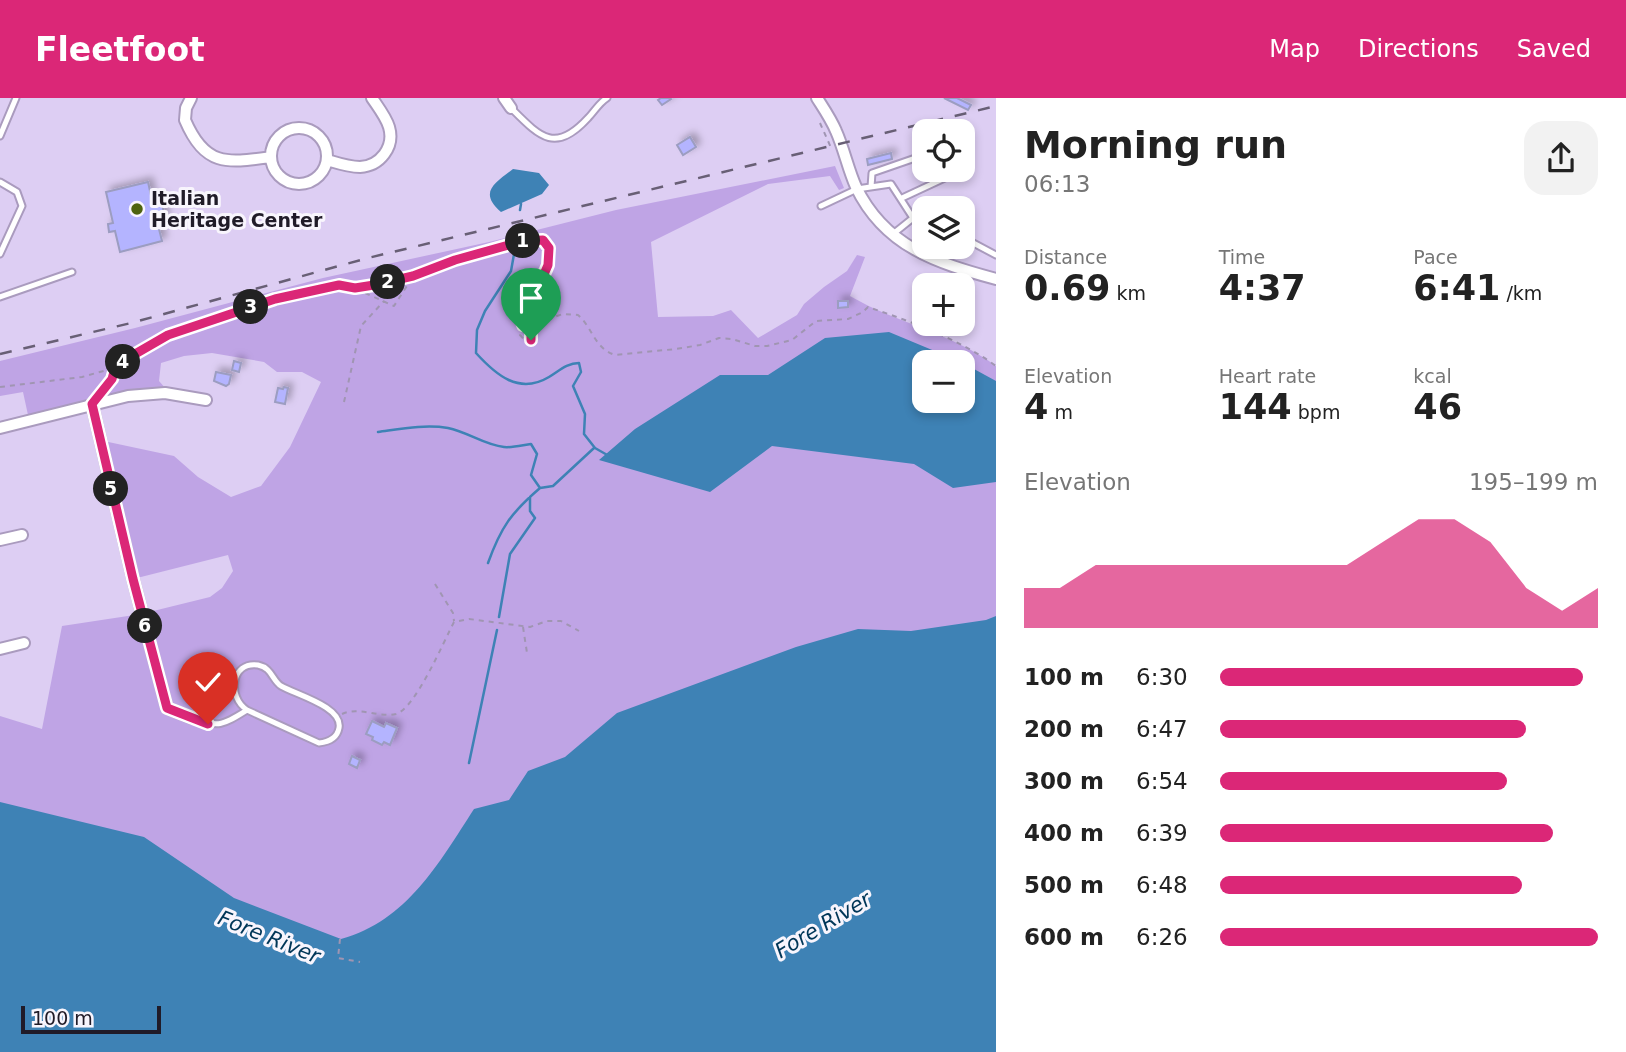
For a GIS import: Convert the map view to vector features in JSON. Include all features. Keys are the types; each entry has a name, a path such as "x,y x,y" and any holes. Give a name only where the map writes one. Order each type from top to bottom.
{"street":[{"path":"191,98 185,112 186,123 203,148 213,157 236,162 271,157"},
{"path":"327,160 359,167 378,161 390,144 391,134 387,120 372,98"},
{"path":"504,98 511,108"},
{"path":"817,98 836,132 857,189 873,213 893,234 936,262 996,279"},
{"path":"301,127 321,138 326,146 327,160 321,173 314,179 297,184 284,180 277,174 271,157 274,143 279,136 287,130 301,127"},
{"path":"0,428 92,404 146,394 164,393 206,400"},
{"path":"92,404 135,591 167,708 192,718"},
{"path":"0,540 22,535"},
{"path":"0,649 24,643"}],"lane":[{"path":"0,136 16,98"},
{"path":"511,108 546,138 561,139 572,135 607,98"},
{"path":"871,187 873,173 912,159"},
{"path":"0,182 17,192 22,206 0,254"},
{"path":"902,198 936,182"},
{"path":"821,206 857,189 891,184 912,216"},
{"path":"893,234 912,219"},
{"path":"975,244 996,256"},
{"path":"0,297 72,272"},
{"path":"252,665 268,669 278,684 328,709 337,716 340,724 337,734 328,742 319,743 247,710 239,705 234,695 234,684 237,674 252,665"},
{"path":"192,718 216,726 247,710"}],"path":[{"path":"818,119 832,151"},
{"path":"355,288 413,276 455,260 523,241 543,240 549,248 545,272 523,298 520,315 523,325 520,335 526,342 532,338 531,326"},
{"path":"0,387 82,377 116,365 168,335 275,299 339,285 355,288 394,306 413,276"},
{"path":"344,402 360,326 384,301"},
{"path":"523,325 531,326 563,314 578,314 586,322 596,343 606,352 615,355 700,345 719,338 767,346 792,340 816,321 848,319 868,307 934,332 983,356 996,366"},
{"path":"92,404 112,379 116,365"},
{"path":"337,716 347,712 397,714 407,708 425,680 454,622 453,613 435,584"},
{"path":"454,622 469,619 530,627 547,621 561,621 579,631"},
{"path":"523,626 527,653"},
{"path":"341,939 338,958 360,962"}],"shaded area":[{"path":"835,166 844,188 839,190 830,176 768,184 651,242 658,317 713,316 731,310 758,338 797,315 804,304 847,271 857,255 865,257 850,296 912,324 912,336 943,336 970,350 912,350 912,413 975,413 975,353 996,366 996,767 606,1016 0,842 0,716 42,729 62,626 141,614 210,597 222,588 233,571 228,555 133,579 99,440 174,456 198,477 231,497 261,486 290,447 321,382 302,372 277,372 264,362 212,353 184,356 161,363 159,381 166,389 139,390 28,415 23,392 0,396 0,361 323,278 489,242 616,210"}],"water":[{"path":"513,169 539,173 549,185 542,194 501,212 494,205 490,193 495,183"},
{"path":"889,332 932,350 912,350 912,413 975,413 975,370 996,381 996,482 953,488 914,464 772,446 710,492 599,460 635,429 720,375 768,375 825,338"},
{"name":"Fore River","path":"996,616 996,1052 0,1052 0,802 144,837 234,898 341,939 385,919 403,904 434,869 474,809 509,800 528,771 565,757 617,713 796,647 858,629 911,631 986,620"}],"building":[{"path":"944,98 957,98 971,105 968,110"},
{"path":"671,99 662,105 658,100"},
{"path":"690,137 696,147 683,155 677,145"},
{"path":"891,153 892,159 868,165 867,159"},
{"name":"Italian Heritage Center","path":"148,182 152,200 161,198 165,219 157,221 162,241 120,252 115,231 109,232 108,224 113,223 106,192"},
{"path":"838,301 848,301 848,307 838,308"},
{"path":"234,361 241,363 239,372 232,370"},
{"path":"216,372 231,375 229,384 226,386 214,381"},
{"path":"278,388 288,388 285,404 275,402"},
{"path":"372,721 384,727 386,723 397,728 390,745 384,742 382,745 366,734"},
{"path":"352,756 360,760 357,768 349,764"}],"waterway":[{"path":"520,210 521,204"},
{"path":"516,243 511,271 485,311 477,330 476,353 500,375 518,383 528,384 579,363 581,372 573,386 585,414 584,434 595,448 609,456"},
{"path":"378,432 413,427 439,427 455,430 497,446 531,444 537,454 531,475 540,488 553,486 594,448"},
{"path":"488,563 508,521 540,488"},
{"path":"499,617 510,554 535,518 530,511 530,497"},
{"path":"469,763 497,630"}],"railway":[{"path":"0,354 131,323 368,258 996,106"}],"place":[{"name":"Italian Heritage Center","path":"137,209"}],"route":[{"path":"208,724 167,708 141,614 92,404 112,379 116,365 168,335 275,299 339,285 355,288 374,285 537,239 547,243 548,265 523,298 520,320 523,325 531,326 531,340"}]}
